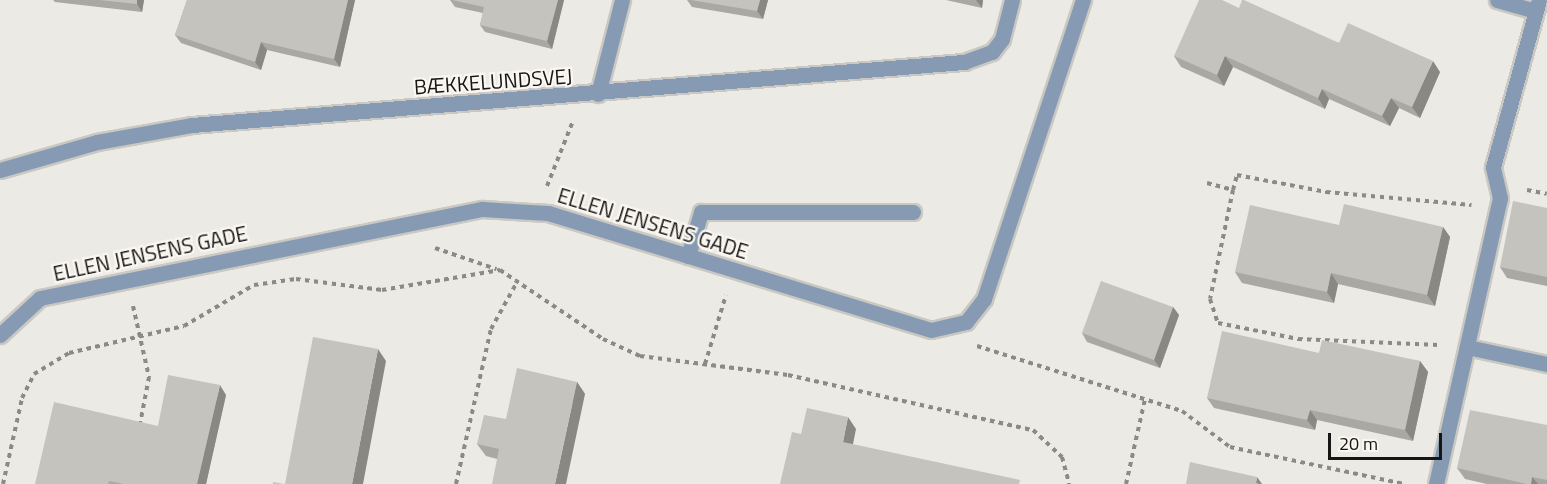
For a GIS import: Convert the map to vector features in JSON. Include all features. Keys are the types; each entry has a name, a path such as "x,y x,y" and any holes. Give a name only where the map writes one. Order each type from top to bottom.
{"street":[{"path":"590,94 622,0"},
{"name":"BÆKKELUNDSVEJ","path":"0,170 97,142 192,125 964,62 992,52 1002,39 1012,0"},
{"name":"ELLEN JENSENS GADE","path":"0,334 40,298 406,221 482,209 537,212 931,330 966,322 984,299 1083,0"},
{"path":"1436,484 1500,198 1493,167 1537,6 1497,0"},
{"path":"688,256 701,212 914,212"},
{"path":"1467,347 1547,364"}],"path":[{"path":"537,212 590,94"},
{"path":"1467,347 1298,339 1218,323 1210,299 1237,175 1326,192 1459,204 1500,198 1524,190 1547,194"},
{"path":"1208,183 1233,190"},
{"path":"406,221 421,243 500,270 603,339 640,356 788,375 1009,421 1033,430 1062,457 1069,484"},
{"path":"3,484 22,398 34,374 69,353 184,327 254,285 296,279 382,290 500,270"},
{"path":"456,484 491,329 518,282"},
{"path":"705,364 717,325"},
{"path":"952,325 966,342 1182,411 1230,447 1404,484"},
{"path":"139,338 149,377 139,430"},
{"path":"1126,484 1145,399"}],"building":[{"path":"99,0 137,0 137,4"},
{"path":"187,0 348,0 334,59 261,42 255,62 175,35"},
{"path":"452,0 558,0 547,41 480,25 484,7"},
{"path":"691,0 760,0 757,11"},
{"path":"1199,0 1222,0 1239,8 1244,0 1339,43 1348,23 1433,61 1412,107 1391,98 1382,116 1322,89 1318,98 1225,56 1217,75 1174,56"},
{"path":"1513,201 1547,208 1547,277 1500,267"},
{"path":"1344,204 1443,227 1427,295 1331,273 1327,292 1235,272 1250,205 1339,225"},
{"path":"1101,281 1173,307 1154,360 1082,333"},
{"path":"1222,331 1319,353 1322,340 1420,361 1405,430 1310,410 1307,420 1207,398"},
{"path":"313,337 378,349 352,484 285,484"},
{"path":"517,368 577,382 555,484 492,484 499,449 477,444 484,415 506,419"},
{"path":"168,375 220,385 197,484 124,484 109,481 108,484 35,484 54,402 158,426"},
{"path":"807,408 848,417 843,442 1020,480 1019,484 780,484 792,432 801,434"},
{"path":"1470,410 1547,425 1547,480 1532,477 1531,484 1527,484 1457,468"},
{"path":"1190,462 1257,477 1256,483 1260,484 1186,484"}]}
